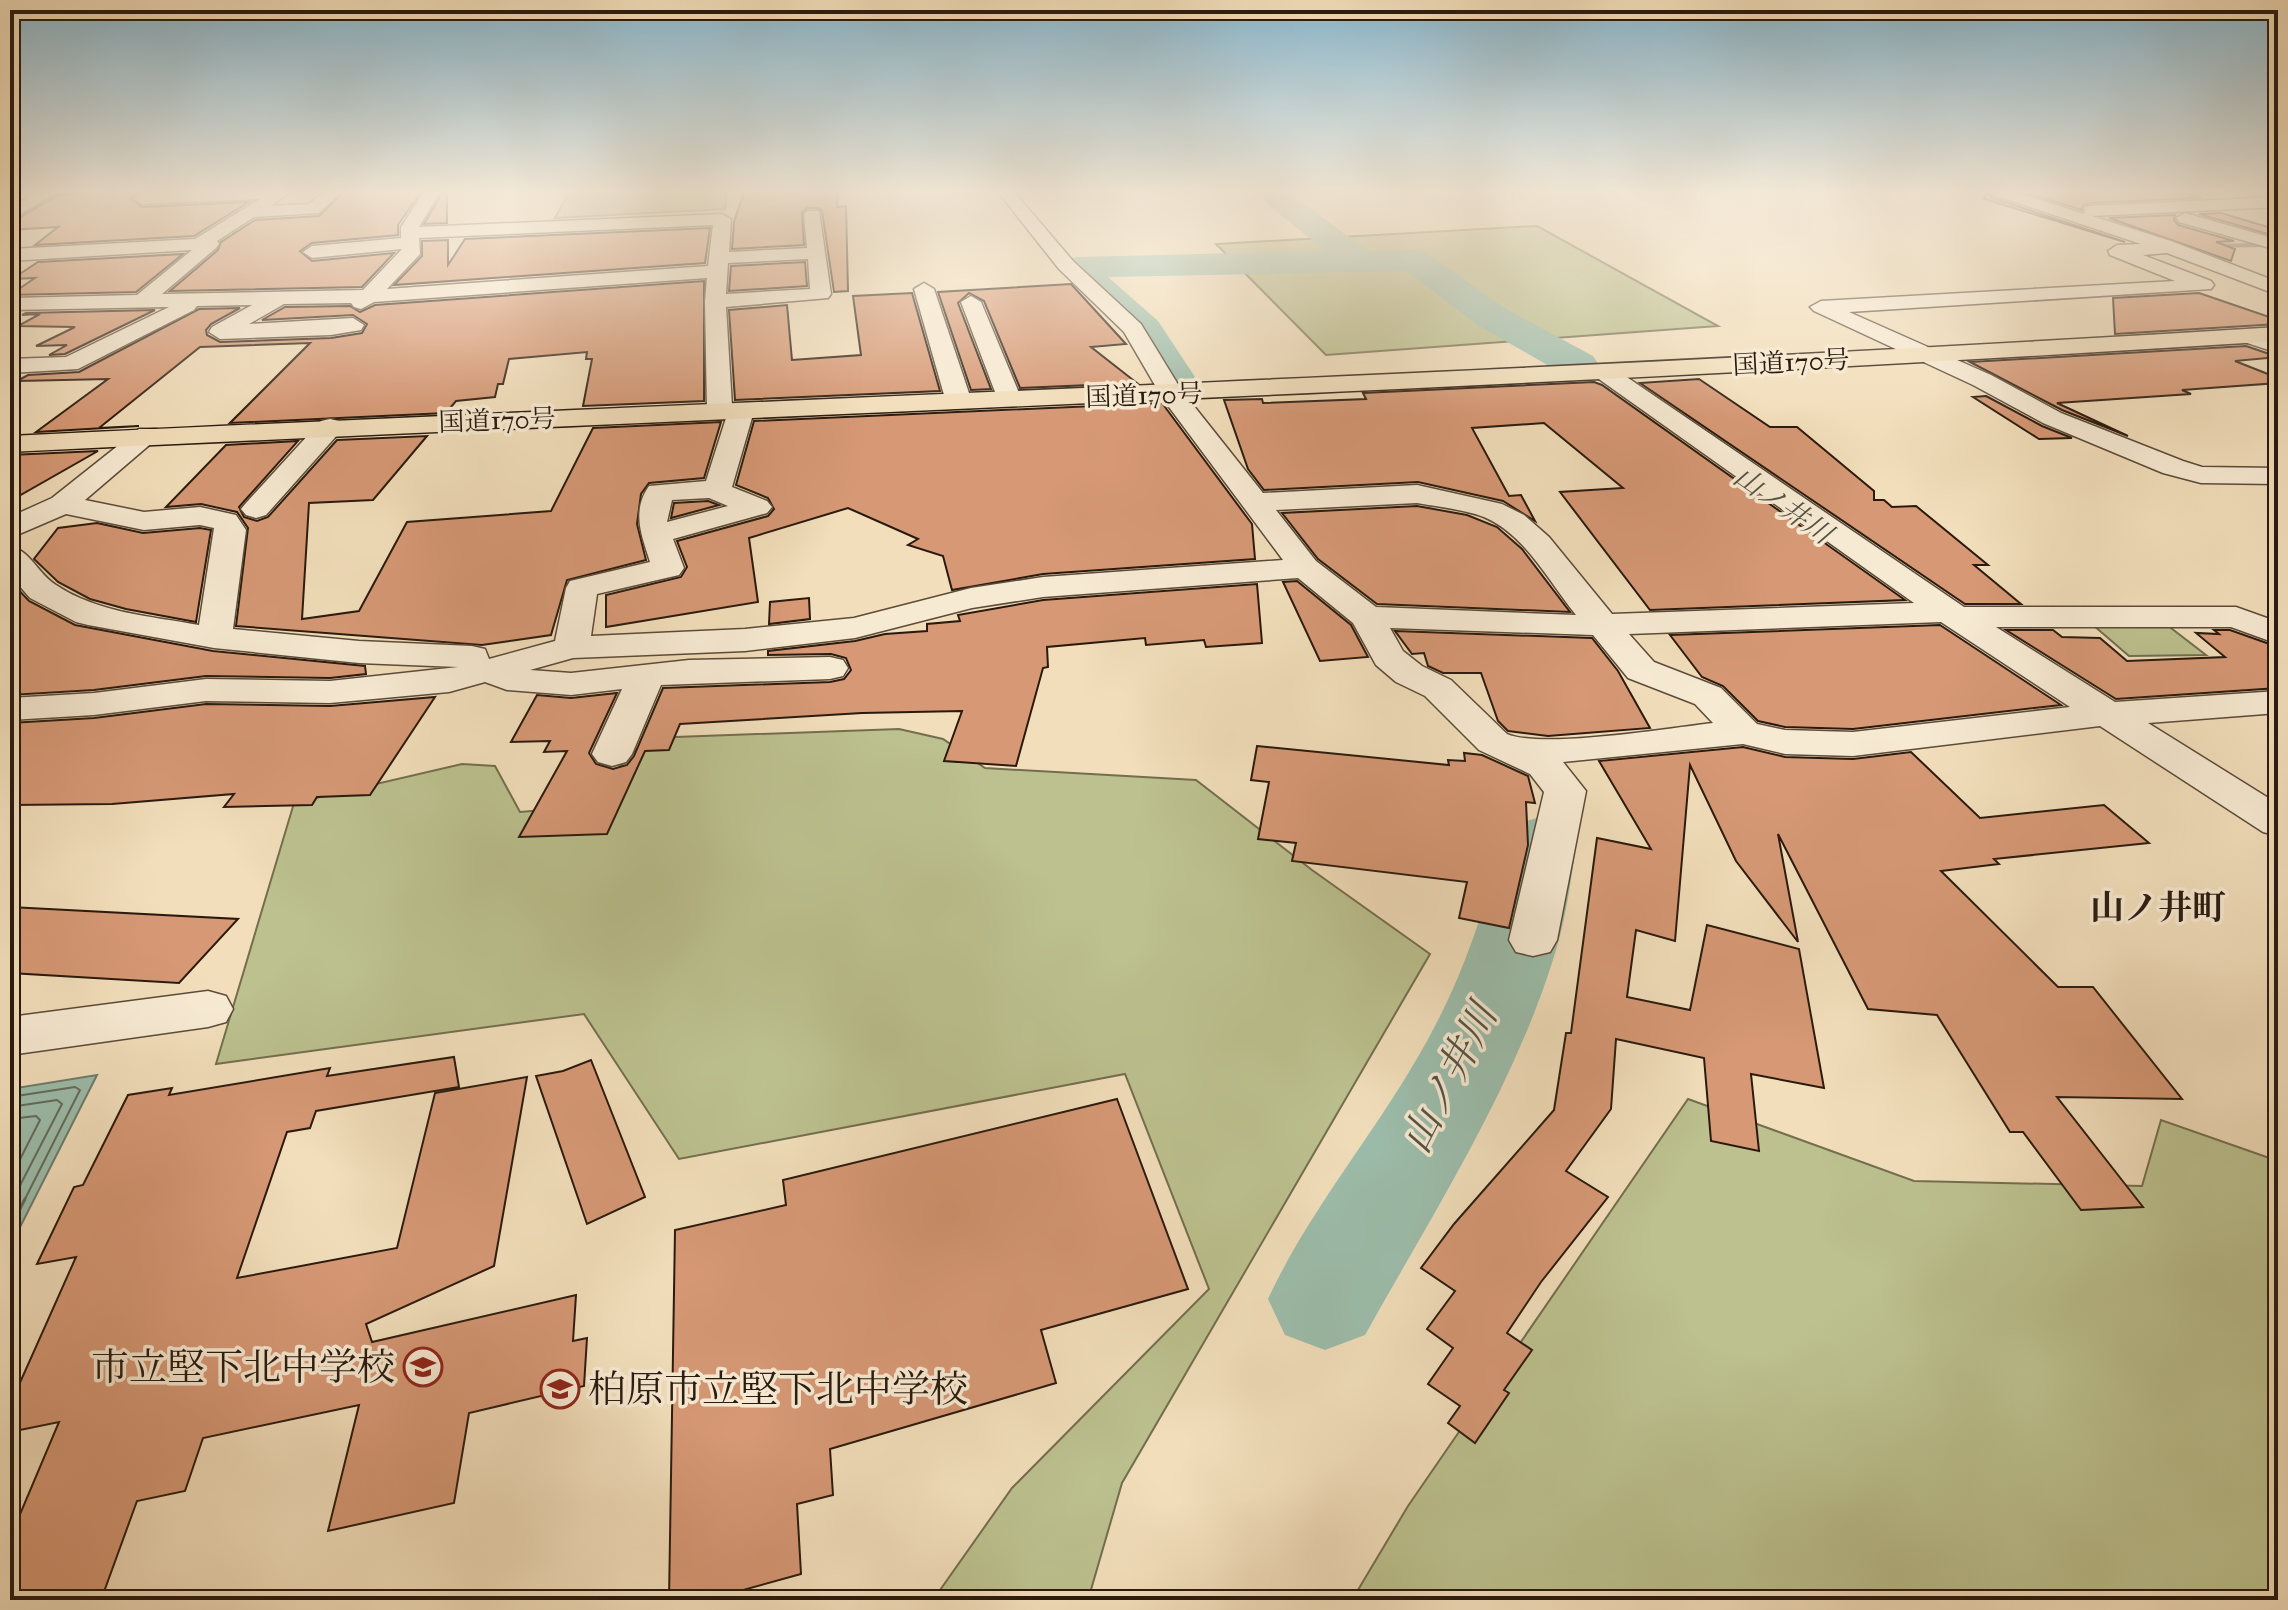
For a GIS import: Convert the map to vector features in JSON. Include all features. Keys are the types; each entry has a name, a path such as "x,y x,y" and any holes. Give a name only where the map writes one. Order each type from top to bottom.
{"highway":[{"name":"国道170号","path":"10,444 330,427 1172,394 1927,356 2278,334"}],"street":[{"path":"142,301 183,267"},
{"path":"370,269 374,267"},
{"path":"278,298 220,332 361,324 344,318 395,267"},
{"path":"544,305 559,267"},
{"path":"10,304 369,296 470,282 553,282 665,267"},
{"path":"717,267 711,296 731,411 718,489"},
{"path":"711,296 821,294 818,267"},
{"path":"1068,267 1133,329 1172,394 1305,568 1367,617 1389,657 1409,674 1438,688 1493,742 1544,765 1565,791 1533,940"},
{"path":"2158,267 2204,285 1821,307 1982,380 2064,424 2173,467 2201,475 2278,476"},
{"path":"2222,267 2278,289"},
{"path":"173,276 205,277"},
{"path":"10,366 70,364 244,276"},
{"path":"924,289 959,402"},
{"path":"934,324 975,312 1010,400"},
{"path":"99,328 144,326"},
{"path":"2249,336 2278,346"},
{"path":"941,346 987,344"},
{"path":"949,371 997,368"},
{"path":"1604,372 1953,615 2278,823"},
{"path":"256,509 330,427"},
{"path":"10,529 62,504 148,435"},
{"path":"571,647 582,588 668,568 655,535 652,522 659,492 718,489 757,507 655,535"},
{"path":"1254,502 1417,494 1492,510 1513,521 1538,544 1641,670 1708,696 1743,732"},
{"path":"62,504 144,521 200,516 225,521 231,530 214,638"},
{"path":"10,555 42,591 88,615 214,638 359,652 524,660"},
{"path":"10,709 94,704 206,690 330,692 449,681 571,647 745,640 855,628 971,598 1043,587 1305,568"},
{"path":"1367,617 1569,626 1953,615 2236,617 2278,634"},
{"path":"330,692 359,652"},
{"path":"488,670 507,679 571,684 647,675 830,668"},
{"path":"612,754 647,675"},
{"path":"1512,750 1568,750 1743,732 1785,742 1853,744 2106,714 2278,702"},
{"path":"10,1036 208,1009"}],"green space":[{"path":"1239,267 1611,267 1718,326 1326,355"},
{"path":"2093,625 2167,625 2206,655 2129,656"},
{"path":"899,729 943,739 985,768 1196,780 1312,870 1430,954 1122,1483 1088,1600 933,1600 1012,1488 1209,1289 1125,1074 679,1159 584,1014 216,1064 294,803 462,764 495,766 520,812 580,807 648,738"},
{"path":"1688,1099 1914,1181 2142,1186 2161,1120 2278,1161 2278,1600 1352,1600 1408,1506"}],"water":[{"path":"97,1075 12,1243 10,1243 10,1089"}],"building":[{"path":"30,267 167,267 136,292 10,295 35,278 12,279"},
{"path":"198,267 381,267 362,287 170,291"},
{"path":"411,267 647,267 394,285"},
{"path":"731,267 805,267 807,286 729,291"},
{"path":"830,267 847,267 848,291 834,292"},
{"path":"704,281 704,401 583,406 592,359 586,359 587,352 509,359 503,384 498,384 495,397 456,401 446,413 230,423 310,343 200,347 99,428 139,426 36,432 108,379 17,381 28,375 79,372 199,309 240,308 206,330 207,335 220,342 331,338 362,333 367,324 353,315 262,320 285,307 350,306 360,312 375,305"},
{"path":"1071,284 1126,344 1091,347 1137,383 1020,388 984,301 969,293 958,303 991,389 971,390 938,292"},
{"path":"912,293 940,391 735,400 729,310 787,305 792,360 861,355 853,296"},
{"path":"2199,293 2278,320 2278,324 2115,334 2113,298"},
{"path":"155,310 65,354 49,355 67,345 36,346 75,327 18,326 40,314 22,315 26,313"},
{"path":"2246,346 2278,357 2235,361 2278,378 2278,383 2182,390 2191,394 2057,403 2128,436 2062,410 1970,362"},
{"path":"1699,379 1770,427 1797,427 1874,491 1874,500 1884,500 1892,507 1916,506 1988,565 1974,565 2021,604 1965,604 1640,383"},
{"path":"1594,382 1905,600 1650,610 1560,492 1623,488 1544,423 1472,428 1509,496 1521,495 1535,521 1503,501 1418,482 1264,490 1248,469 1224,400 1262,399 1263,403 1366,399 1363,393"},
{"path":"1986,396 2072,438 2039,439 1973,397"},
{"path":"1162,403 1252,524 1255,559 1043,574 952,590 943,556 908,545 918,539 848,508 749,538 758,602 606,627 606,595 681,577 687,567 677,541 768,516 774,509 768,498 736,485 754,421"},
{"path":"721,422 704,478 649,483 641,494 637,524 646,560 567,580 551,635 482,645 236,626 248,528 237,512 201,504 166,507 226,445 298,441 239,507 244,517 257,521 268,517 337,440 427,436 373,500 309,503 302,619 359,611 407,522 551,511 593,428"},
{"path":"98,451 10,501 10,455"},
{"path":"708,501 719,505 671,518 674,503"},
{"path":"1417,506 1467,515 1497,527 1522,549 1570,612 1377,604 1318,559 1282,513"},
{"path":"97,523 143,533 200,528 211,530 196,622 90,599 58,582 34,559 58,528"},
{"path":"1297,581 1351,625 1368,657 1320,661 1283,582"},
{"path":"1257,584 1262,643 1206,647 1204,640 1146,645 1145,638 1047,647 1048,667 1043,668 1016,766 944,761 962,711 862,713 680,724 669,750 645,751 607,834 519,837 567,751 544,752 550,741 511,742 537,695 571,698 617,693 589,753 596,764 613,769 627,765 634,756 663,688 830,682 844,679 851,670 846,658 831,654 768,655 768,651 927,631 927,624 960,621 958,615 1043,600"},
{"path":"14,585 29,601 75,625 213,651 365,666 366,674 330,678 206,676 94,690 10,695 10,590"},
{"path":"809,598 810,619 769,624 770,602"},
{"path":"1940,625 2061,705 1853,729 1785,727 1758,721 1723,686 1702,677 1670,635"},
{"path":"2006,630 2053,630 2062,637 2100,638 2127,661 2225,657 2196,633 2219,634 2214,630 2230,630 2278,647 2278,688 2116,699"},
{"path":"1395,631 1592,638 1618,671 1650,728 1548,736 1508,731 1498,721 1481,673 1443,673 1428,666 1424,653 1412,654"},
{"path":"435,697 370,795 317,797 312,805 224,807 234,794 112,804 10,805 10,723 94,718 206,704 330,706"},
{"path":"1257,746 1449,765 1448,760 1465,761 1464,753 1482,755 1528,776 1535,803 1526,802 1528,845 1509,928 1459,918 1467,882 1292,861 1296,843 1258,839 1269,782 1251,780"},
{"path":"1743,747 1785,757 1853,759 1911,752 1980,818 2104,805 2149,843 1994,859 1999,864 1941,871 2058,987 2093,987 2182,1099 2057,1097 2143,1207 2081,1210 2023,1132 2010,1132 1937,1015 1868,1009 1778,834 1798,942 1736,861 1690,765 1675,941 1636,930 1627,997 1690,1010 1707,925 1799,949 1824,1088 1751,1074 1759,1151 1711,1141 1704,1058 1616,1039 1611,1109 1566,1171 1608,1197 1541,1282 1507,1333 1532,1350 1504,1390 1509,1393 1475,1443 1448,1423 1460,1406 1428,1384 1453,1348 1427,1329 1455,1291 1421,1268 1454,1224 1554,1110 1566,1033 1571,1033 1597,838 1651,849 1599,761"},
{"path":"10,907 238,919 179,983 10,973"},
{"path":"454,1057 459,1087 316,1111 310,1128 287,1132 237,1278 397,1248 435,1093 527,1077 494,1266 366,1324 372,1342 576,1295 573,1341 587,1338 584,1386 469,1413 454,1503 328,1531 359,1405 203,1438 185,1491 137,1501 101,1600 10,1600 10,1538 59,1422 10,1432 10,1405 76,1257 37,1264 74,1187 83,1185 128,1095 172,1088 169,1095 330,1068 327,1076"},
{"path":"591,1060 645,1197 587,1224 536,1076 563,1071"},
{"path":"1117,1099 1188,1289 1041,1330 1056,1383 830,1449 833,1495 797,1504 801,1574 707,1600 669,1600 675,1230 786,1205 783,1180"}],"waterway":[{"name":"山ノ井川","path":"1076,267 1144,329 1179,386"},
{"name":"山ノ井川","path":"1425,267 1490,316 1578,365"},
{"name":"山ノ井川","path":"1325,1299 1423,1137 1484,1022 1508,963 1526,903 1537,843"}],"place":[{"name":"市立堅下北中学校","path":"423,1367"},
{"name":"柏原市立堅下北中学校","path":"560,1389"}],"district":[{"name":"山ノ井町","path":"2158,907"}]}
